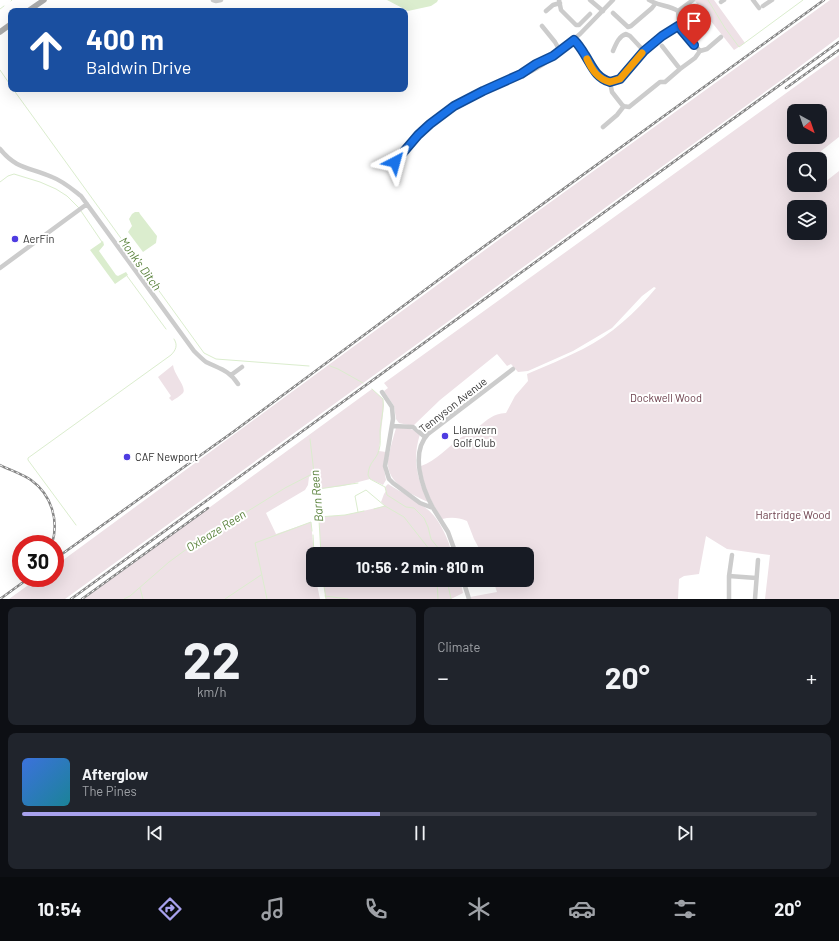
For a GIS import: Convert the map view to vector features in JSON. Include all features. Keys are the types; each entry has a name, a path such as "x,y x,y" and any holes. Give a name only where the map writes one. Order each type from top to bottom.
{"main road":[{"path":"26,8 37,0"},
{"path":"32,8 44,0"}],"street":[{"path":"213,0 218,2 221,0"},
{"path":"590,0 603,11"},
{"path":"395,162 418,135 454,106 521,74 536,64 553,56 574,40 613,0"},
{"path":"649,0 655,4 674,8 678,11"},
{"path":"678,11 693,0"},
{"path":"754,0 761,7 772,0"},
{"path":"546,11 559,2 562,12 578,25 590,14"},
{"path":"613,13 628,27 655,4"},
{"path":"678,11 678,26 700,52"},
{"path":"542,26 560,51"},
{"path":"574,40 585,54 590,66 600,78 610,82 620,79 644,51 662,36 678,26"},
{"path":"613,51 616,43 623,35 626,34 644,51"},
{"path":"610,82 612,92 624,106 629,107 660,82 665,82 695,58 700,52 707,49 721,37"},
{"path":"662,46 680,69"},
{"path":"603,126 608,120 617,115 624,106"},
{"path":"0,149 6,157 19,166 43,173 62,182 81,196 194,351 206,362 222,368 231,375 238,384"},
{"path":"0,268 87,204"},
{"path":"231,375 242,367"},
{"name":"Tennyson Avenue","path":"453,547 448,532 424,491 419,462 422,440 513,369"},
{"path":"382,392 392,407 393,426 385,466 389,479 420,503 433,508"},
{"path":"393,426 412,427 425,437"},
{"path":"729,599 729,576 732,556"},
{"path":"756,598 758,560"},
{"path":"729,576 756,578"},
{"path":"465,587 469,599"}],"green space":[{"path":"694,0 714,0 745,43 734,50"},
{"path":"830,0 839,0 839,37 65,599 9,599 26,587 64,587 64,559 523,222"},
{"path":"839,55 839,137 821,152 787,152 787,192 827,192 827,180 839,171 839,599 765,599 770,555 727,549 706,536 699,574 684,576 679,579 678,599 471,599 470,597 497,592 495,587 534,587 534,547 478,547 467,521 454,518 442,519 428,494 421,466 437,457 460,438 491,417 497,414 506,413 515,396 528,381 527,374 576,352 603,337 640,306 656,288 654,287 642,296 612,328 573,351 528,371 518,372 511,364 507,366 497,354 440,400 413,426 399,423 396,419 394,406 384,391 388,388 384,383"},
{"path":"173,365 184,390 182,394 172,401 169,398 171,396 158,377"},
{"path":"372,389 383,399 384,405 379,451 386,452 384,469 386,480 383,485 370,479 343,486 318,489 314,474 309,477 308,485 305,490 266,513 276,534 311,522 313,547 306,547 306,587 317,587 320,599 84,599"},
{"path":"396,428 409,429 420,434 416,452 416,461 421,485 428,502 400,486 390,474 388,459"},
{"path":"388,484 427,509 436,518 450,547 321,547 319,517 345,515 385,506 381,502 386,491 385,487"},
{"path":"324,587 462,587 463,593 451,599 326,599"}],"shaded area":[{"path":"387,0 438,0 431,6 408,11 408,8 402,8"},
{"path":"135,212 139,212 157,236 156,243 143,252 128,232 132,226 129,219"},
{"path":"103,241 104,245 99,251 116,275 118,276 126,272 128,275 115,284 90,250"}],"waterway":[{"path":"708,0 725,28 739,47 803,0"},
{"path":"0,9 4,6"},
{"name":"Monk's Ditch","path":"0,70 8,82"},
{"name":"Monk's Ditch","path":"15,92 204,353 216,359 309,366"},
{"path":"0,182 8,176 14,174 40,182 67,196 79,208"},
{"path":"81,211 102,242"},
{"path":"127,276 166,329"},
{"path":"76,525 28,458 171,355 176,347 174,339"},
{"name":"Monk's Ditch","path":"330,366 363,383"},
{"name":"Monk's Ditch","path":"372,389 383,399 383,407 380,431 380,448 371,464 368,475 370,479 385,487 387,495 406,507 414,508 424,518 431,539 437,547"},
{"name":"Barn Reen","path":"310,439 320,509 321,547"},
{"name":"Oxleaze Reen","path":"124,599 130,596 184,551 285,488 314,473"},
{"path":"319,489 358,483"},
{"path":"358,512 355,496 366,490 385,506 404,517 428,547"},
{"path":"374,509 385,506"},
{"path":"319,517 345,515 364,511"},
{"path":"267,599 255,543 311,522 312,531"},
{"path":"313,535 314,547"},
{"path":"225,599 261,575"},
{"name":"Barn Reen","path":"324,587 326,599"},
{"path":"437,587 438,599"},
{"name":"Monk's Ditch","path":"448,587 451,599"},
{"path":"140,588 143,599"},
{"path":"325,596 348,599"}],"railway":[{"path":"64,553 233,432 464,261 824,0"},
{"path":"71,599 839,42"},
{"path":"786,88 839,50"},
{"path":"0,465 31,480 44,493 52,509 55,526 54,535"},
{"path":"82,599 208,508"},
{"path":"0,599 17,587"}],"slow traffic":[{"path":"587,59 590,66 600,78 610,82 620,79 642,53"}],"place":[{"name":"AerFin","path":"15,239"},
{"name":"Llanwern Golf Club","path":"445,436"},
{"name":"CAF Newport","path":"127,457"}],"route":[{"path":"395,162 418,135 454,106 521,74 536,64 553,56 574,40 585,54 590,66 600,78 610,82 620,79 644,51 662,36 678,26 694,45"}],"park label":[{"name":"Dockwell Wood","path":"666,398"},
{"name":"Hartridge Wood","path":"793,515"}]}
